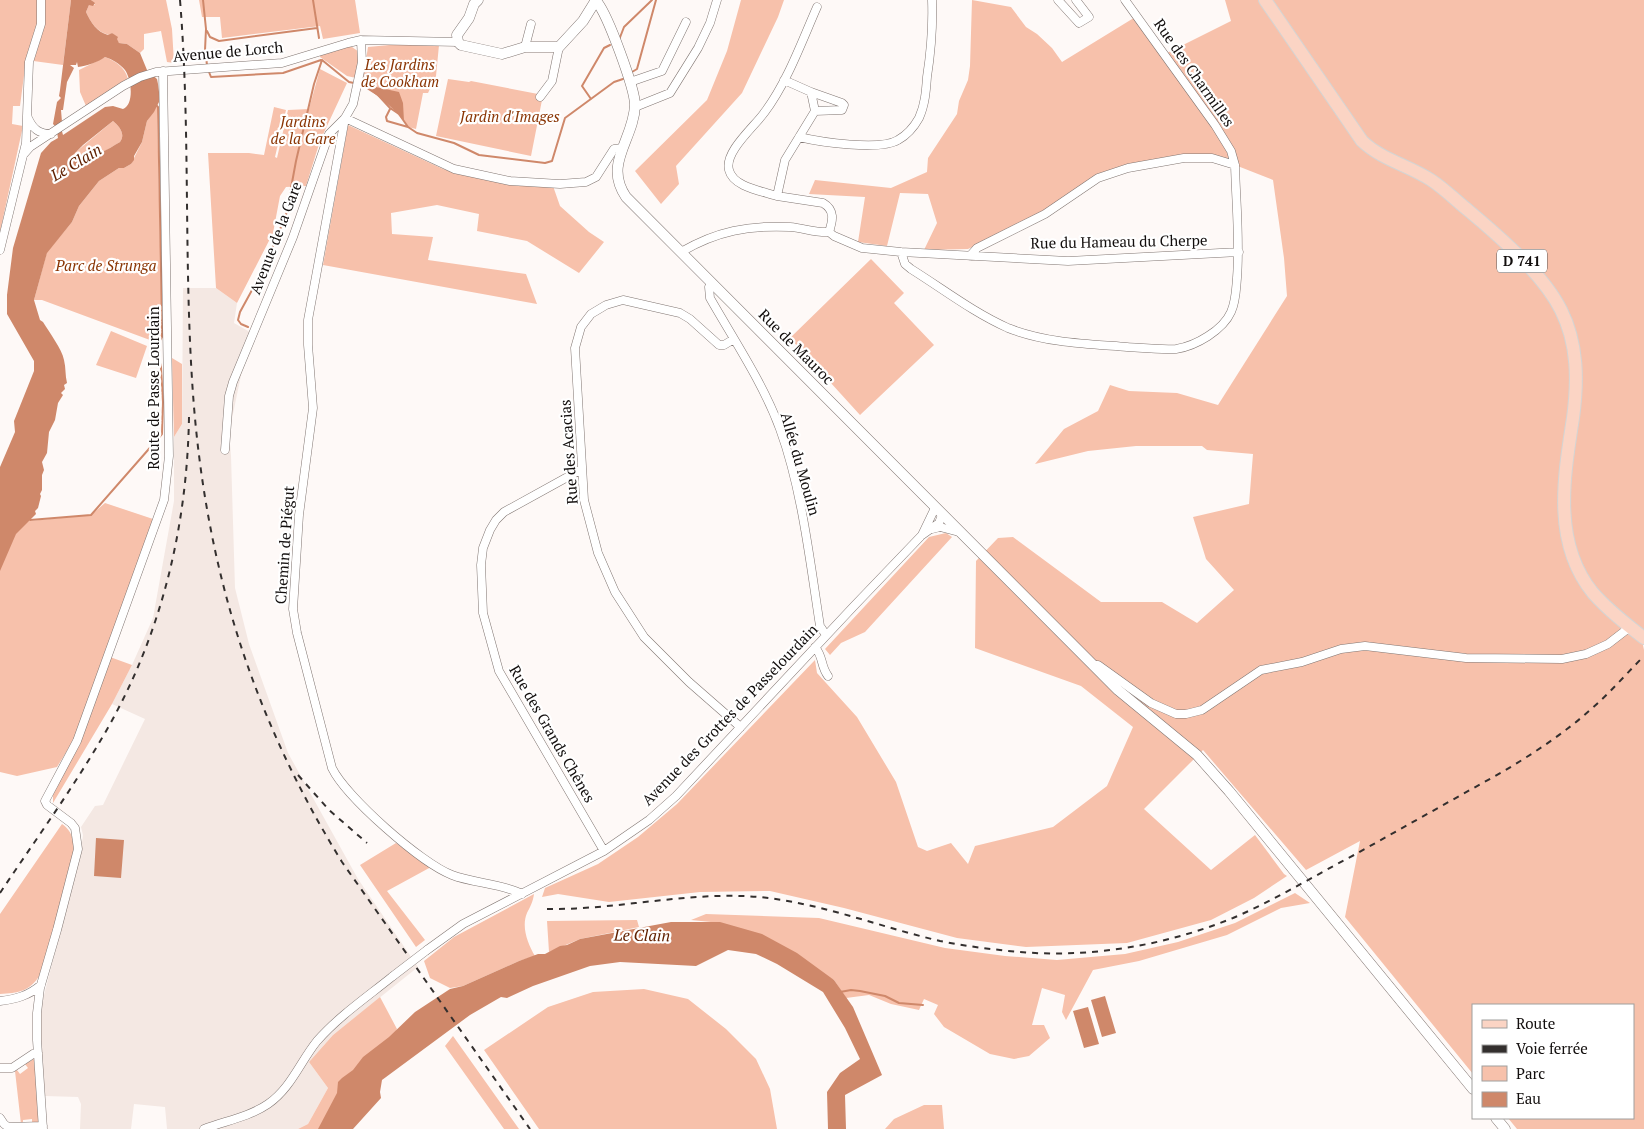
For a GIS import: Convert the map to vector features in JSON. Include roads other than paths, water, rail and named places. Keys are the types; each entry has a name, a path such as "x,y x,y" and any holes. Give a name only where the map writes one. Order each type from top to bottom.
{"main road":[{"name":"D 741","path":"1265,0 1362,141 1386,158 1429,179 1450,195 1479,220 1540,279 1560,309 1570,332 1574,349 1576,380 1564,492 1567,536 1578,567 1592,592 1617,617 1638,633"}],"street":[{"path":"0,250 27,134 30,62 41,24 41,0"},
{"path":"478,0 474,4 458,38 461,45 502,54 526,47 559,47"},
{"path":"540,97 552,81 559,47 583,21 596,0"},
{"name":"Rue de Mauroc","path":"596,0 606,16 630,82 635,107 616,173 621,189 626,197 1118,690 1197,755 1223,784 1472,1088"},
{"path":"635,107 670,93 698,48 710,23 717,0"},
{"path":"799,137 821,142 882,145 897,141 911,130 918,120 925,98 932,44 932,0"},
{"path":"1058,0 1079,24 1089,16 1076,0"},
{"name":"Rue des Charmilles","path":"1125,0 1215,125 1231,151 1235,165"},
{"path":"681,252 709,238 738,229 787,227 818,233 829,232 833,221 832,212 828,206 823,203 777,196 736,181 729,171 728,164 732,152 766,112 784,80 817,7"},
{"path":"630,82 662,71 686,22"},
{"path":"526,47 531,24"},
{"name":"Avenue de Lorch","path":"23,155 30,147 123,86 140,77 159,72 282,63 348,42 361,40 422,41 458,38"},
{"name":"Avenue de la Gare","path":"225,450 229,396 233,382 293,237 330,134 345,118 353,104 362,62 361,40"},
{"name":"Route de Passe Lourdain","path":"41,985 58,930 78,849 75,828 47,805 45,801 77,740 164,500 168,473 168,325 159,72"},
{"path":"784,80 844,105 842,110 815,111"},
{"path":"777,196 785,160 815,111 811,92"},
{"path":"28,118 34,129 44,134 51,134"},
{"path":"345,118 454,168 510,181 553,184 586,182 596,177 614,149 623,148"},
{"name":"Chemin de Piégut","path":"345,118 308,320 313,408 299,515 292,609 297,633 332,768 342,784 401,842 434,866 453,875 522,894"},
{"path":"27,134 39,138 51,134"},
{"path":"901,252 905,264 911,269 986,317 1036,337 1080,344 1168,348 1193,344 1212,333 1224,323 1234,303 1239,252 1235,165 1212,158 1184,158 1128,168 1098,178 1045,214 977,248 970,256"},
{"name":"Rue du Hameau du Cherpe","path":"829,232 862,248 901,252 1068,261 1239,252"},
{"name":"Allée du Moulin","path":"711,282 709,287 710,298 762,389 780,429 797,491 820,626 826,635"},
{"name":"Rue des Acacias","path":"734,339 724,345 719,345 690,319 680,313 623,300 606,305 591,314 582,327 575,348 584,500 598,553 615,592 644,637 689,682 740,728"},
{"name":"Rue des Grands Chênes","path":"582,469 504,512 496,520 483,548 481,574 484,613 498,671 604,851"},
{"name":"Avenue des Grottes de Passelourdain","path":"204,1129 260,1110 275,1099 288,1086 316,1043 327,1031 393,976 463,924 604,851 649,820 676,796 922,535 939,511"},
{"name":"Avenue des Grottes de Passelourdain","path":"922,535 939,522 939,511"},
{"path":"932,529 940,527 959,532"},
{"path":"1094,666 1098,664 1151,703 1176,714 1186,714 1202,710 1261,670 1302,662 1341,648 1365,646 1466,658 1562,659 1586,654 1638,633"},
{"path":"815,647 821,654 824,670 828,676"},
{"path":"0,1001 18,999 41,985"},
{"path":"2,1124 43,1128 37,1013 41,985"},
{"path":"0,1068 12,1068 33,1054 38,1053"},
{"path":"1497,1119 1506,1129"}],"water":[{"name":"Le Clain","path":"71,0 91,0 95,3 93,6 89,5 86,12 92,23 101,32 108,35 112,33 118,37 119,43 127,44 140,53 147,70 157,79 160,100 147,121 142,142 134,156 134,160 131,164 124,168 119,168 99,181 79,206 72,222 47,253 34,300 40,320 63,356 67,383 64,385 65,389 61,393 63,395 58,403 55,420 49,432 47,453 42,462 44,470 42,490 38,508 35,511 36,514 16,534 0,571 0,467 15,432 14,421 34,371 34,361 7,314 7,295 13,248 41,153 51,142 58,138 56,127 53,124 57,102 61,98 59,96","holes":["105,57 113,60 127,74 131,92 127,107 123,109 113,106 105,107 63,135 60,124 62,122 61,110 63,110 67,82 74,68 70,65 76,65 77,62 78,67 85,66","113,121 122,133 120,142 103,152 85,158 71,157"]},
{"path":"362,84 399,92 403,103 404,121 390,106"},
{"path":"96,838 124,840 121,878 94,876"},
{"name":"Le Clain","path":"671,922 720,922 762,934 797,953 834,980 853,1007 882,1075 845,1095 846,1129 828,1129 827,1092 840,1073 860,1059 845,1028 823,992 777,964 756,954 728,950 696,966 620,962 590,966 533,986 507,998 501,997 470,1015 382,1080 381,1098 353,1129 318,1129 337,1093 338,1082 353,1070 363,1057 389,1037 415,1012 450,989 463,986 519,961 538,954 545,954 580,939"},
{"path":"1105,996 1116,1033 1102,1037 1091,1000"},
{"path":"1088,1007 1099,1044 1084,1048 1073,1011"}],"waterway":[{"path":"203,0 207,65"},
{"path":"313,0 319,38"},
{"path":"619,40 624,27 652,0"},
{"path":"632,72 637,69 656,0"},
{"path":"207,31 210,37 219,41 317,28"},
{"path":"591,99 582,86 604,48 610,45"},
{"path":"209,72 211,77 283,73 321,60"},
{"path":"322,60 349,82 354,83"},
{"path":"248,327 241,324 238,320 240,312 263,270 286,215 296,161 314,84 322,60"},
{"path":"359,83 378,95 390,108 399,114 408,127 417,133 454,143 479,155 545,163 552,161 565,118 614,82 623,79"},
{"path":"30,520 91,515 162,434 161,367 156,347 162,337 162,324 158,107 155,104"},
{"path":"390,109 386,117 387,121 408,127"},
{"path":"840,992 860,991 885,996 899,1003 923,1005"}],"railway":[{"path":"180,0 194,407 201,469 211,529 224,587 240,644 260,699 284,754 311,808 342,862 530,1129"},
{"path":"0,893 90,758 122,701 140,663 166,584 176,543 183,501 189,417"},
{"path":"547,909 600,907 706,896 759,897 805,904 940,941 985,948 1030,953 1059,953 1089,952 1148,944 1205,928 1249,911 1504,771 1548,743 1579,719 1604,698 1644,656"},
{"path":"298,775 329,810 367,843"}],"park label":[{"name":"Les Jardins de Cookham","path":"400,74"},
{"name":"Jardin d'Images","path":"510,117"},
{"name":"Jardins de la Gare","path":"303,130"},
{"name":"Parc de Strunga","path":"106,266"}]}
